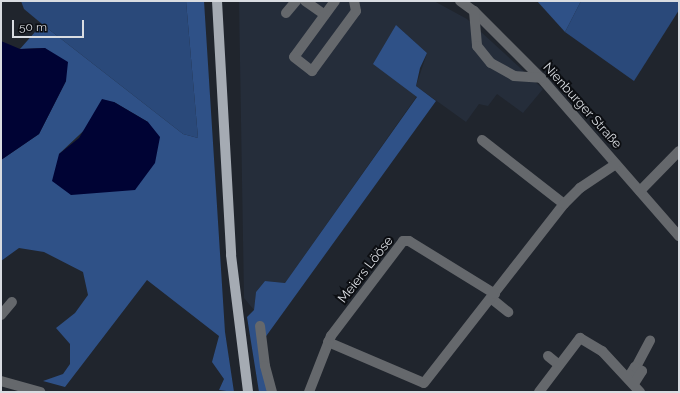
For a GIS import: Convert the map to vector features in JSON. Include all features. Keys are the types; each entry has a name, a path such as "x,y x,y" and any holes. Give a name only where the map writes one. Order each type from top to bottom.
{"main road":[{"path":"217,1 231,255 248,392"}],"street":[{"path":"286,13 296,1"},
{"path":"305,1 325,15"},
{"path":"336,1 294,57 312,71 356,11 354,1"},
{"name":"Nienburger Straße","path":"460,1 474,11 540,78 679,236"},
{"path":"474,11 477,46 490,63 514,76 540,78"},
{"path":"482,140 564,204"},
{"path":"640,191 679,151"},
{"path":"328,342 424,383 564,204 580,188 616,164"},
{"name":"Meiers Lööse","path":"310,392 328,342 403,242 409,241 493,296 508,312"},
{"path":"1,315 12,302"},
{"path":"260,326 265,366 272,392"},
{"path":"539,392 580,338 602,351 634,385 642,371 636,367 650,341"},
{"path":"548,356 560,365"},
{"path":"1,381 38,392"}],"shaded area":[{"path":"21,1 186,1 198,138 183,134 42,24 24,9"},
{"path":"186,1 204,1 225,332 234,392 219,390 224,379 212,362 219,336 147,280 65,387 43,381 63,374 70,364 70,344 56,328 75,313 88,295 83,272 44,252 19,248 1,261 1,160 39,134 66,81 45,48 20,49 42,24 183,134 198,138","holes":["114,102 148,122 135,190 109,190 59,154"]},
{"path":"239,1 434,1 467,19 543,89 523,113 497,94 488,106 479,104 466,122 416,86 427,53 396,25 417,96 285,283 265,281 256,292 254,310 244,298"},
{"path":"537,1 581,1 565,32"},
{"path":"581,1 679,1 679,10 634,81 565,32"},
{"path":"396,25 427,53 420,68 416,86 436,101 259,346 270,392 259,392 247,317 254,310 256,292 265,281 285,283 417,97 373,64"},
{"path":"1,41 20,49 45,48 68,62 66,81 39,134 1,160"},
{"path":"102,99 114,102 148,122 160,137 155,163 135,190 71,195 52,181 59,154 79,138"}]}
